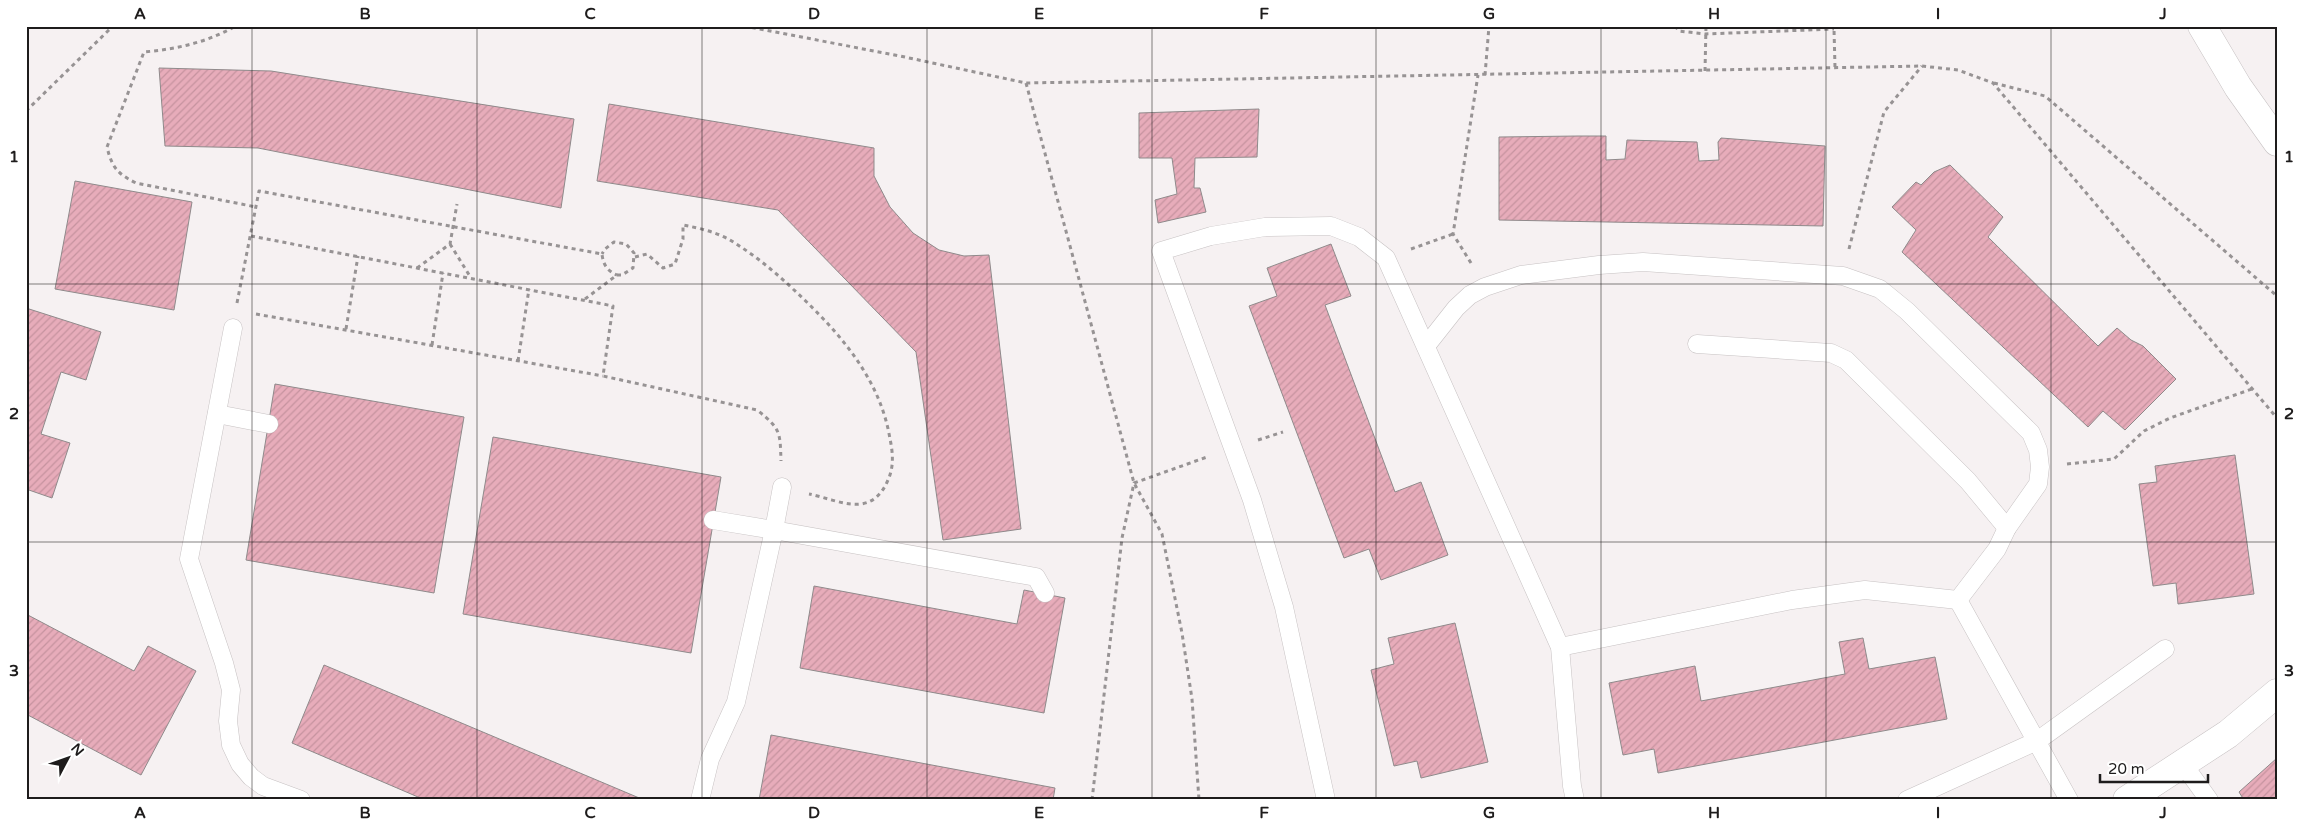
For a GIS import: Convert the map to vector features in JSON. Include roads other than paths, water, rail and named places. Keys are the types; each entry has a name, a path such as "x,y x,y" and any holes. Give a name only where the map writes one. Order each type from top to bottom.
{"street":[{"path":"2202,26 2238,88 2277,142"},
{"path":"2127,800 2228,734 2277,693"}],"lane":[{"path":"1326,800 1284,608 1252,500 1160,251 1210,236 1265,227 1331,226 1360,237 1386,258 1560,647 1572,786 1575,800"},
{"path":"1426,346 1456,308 1470,295 1486,287 1521,275 1599,265 1643,262 1843,276 1880,289 1907,310 2031,433 2038,450 2040,467 2038,484 2007,528 1997,549 1958,600"},
{"path":"233,328 189,559 224,663 231,690 228,721 231,745 240,764 251,777 263,786 301,800"},
{"path":"1697,344 1831,353 1846,360 1968,480 2007,528"},
{"path":"217,414 269,424"},
{"path":"700,800 710,759 736,702 782,487"},
{"path":"714,520 1036,577 1045,593"},
{"path":"1560,647 1792,600 1865,590 1958,600"},
{"path":"1958,600 2069,800"},
{"path":"1907,800 2037,741 2165,649"},
{"path":"2183,764 2209,800"}]}
